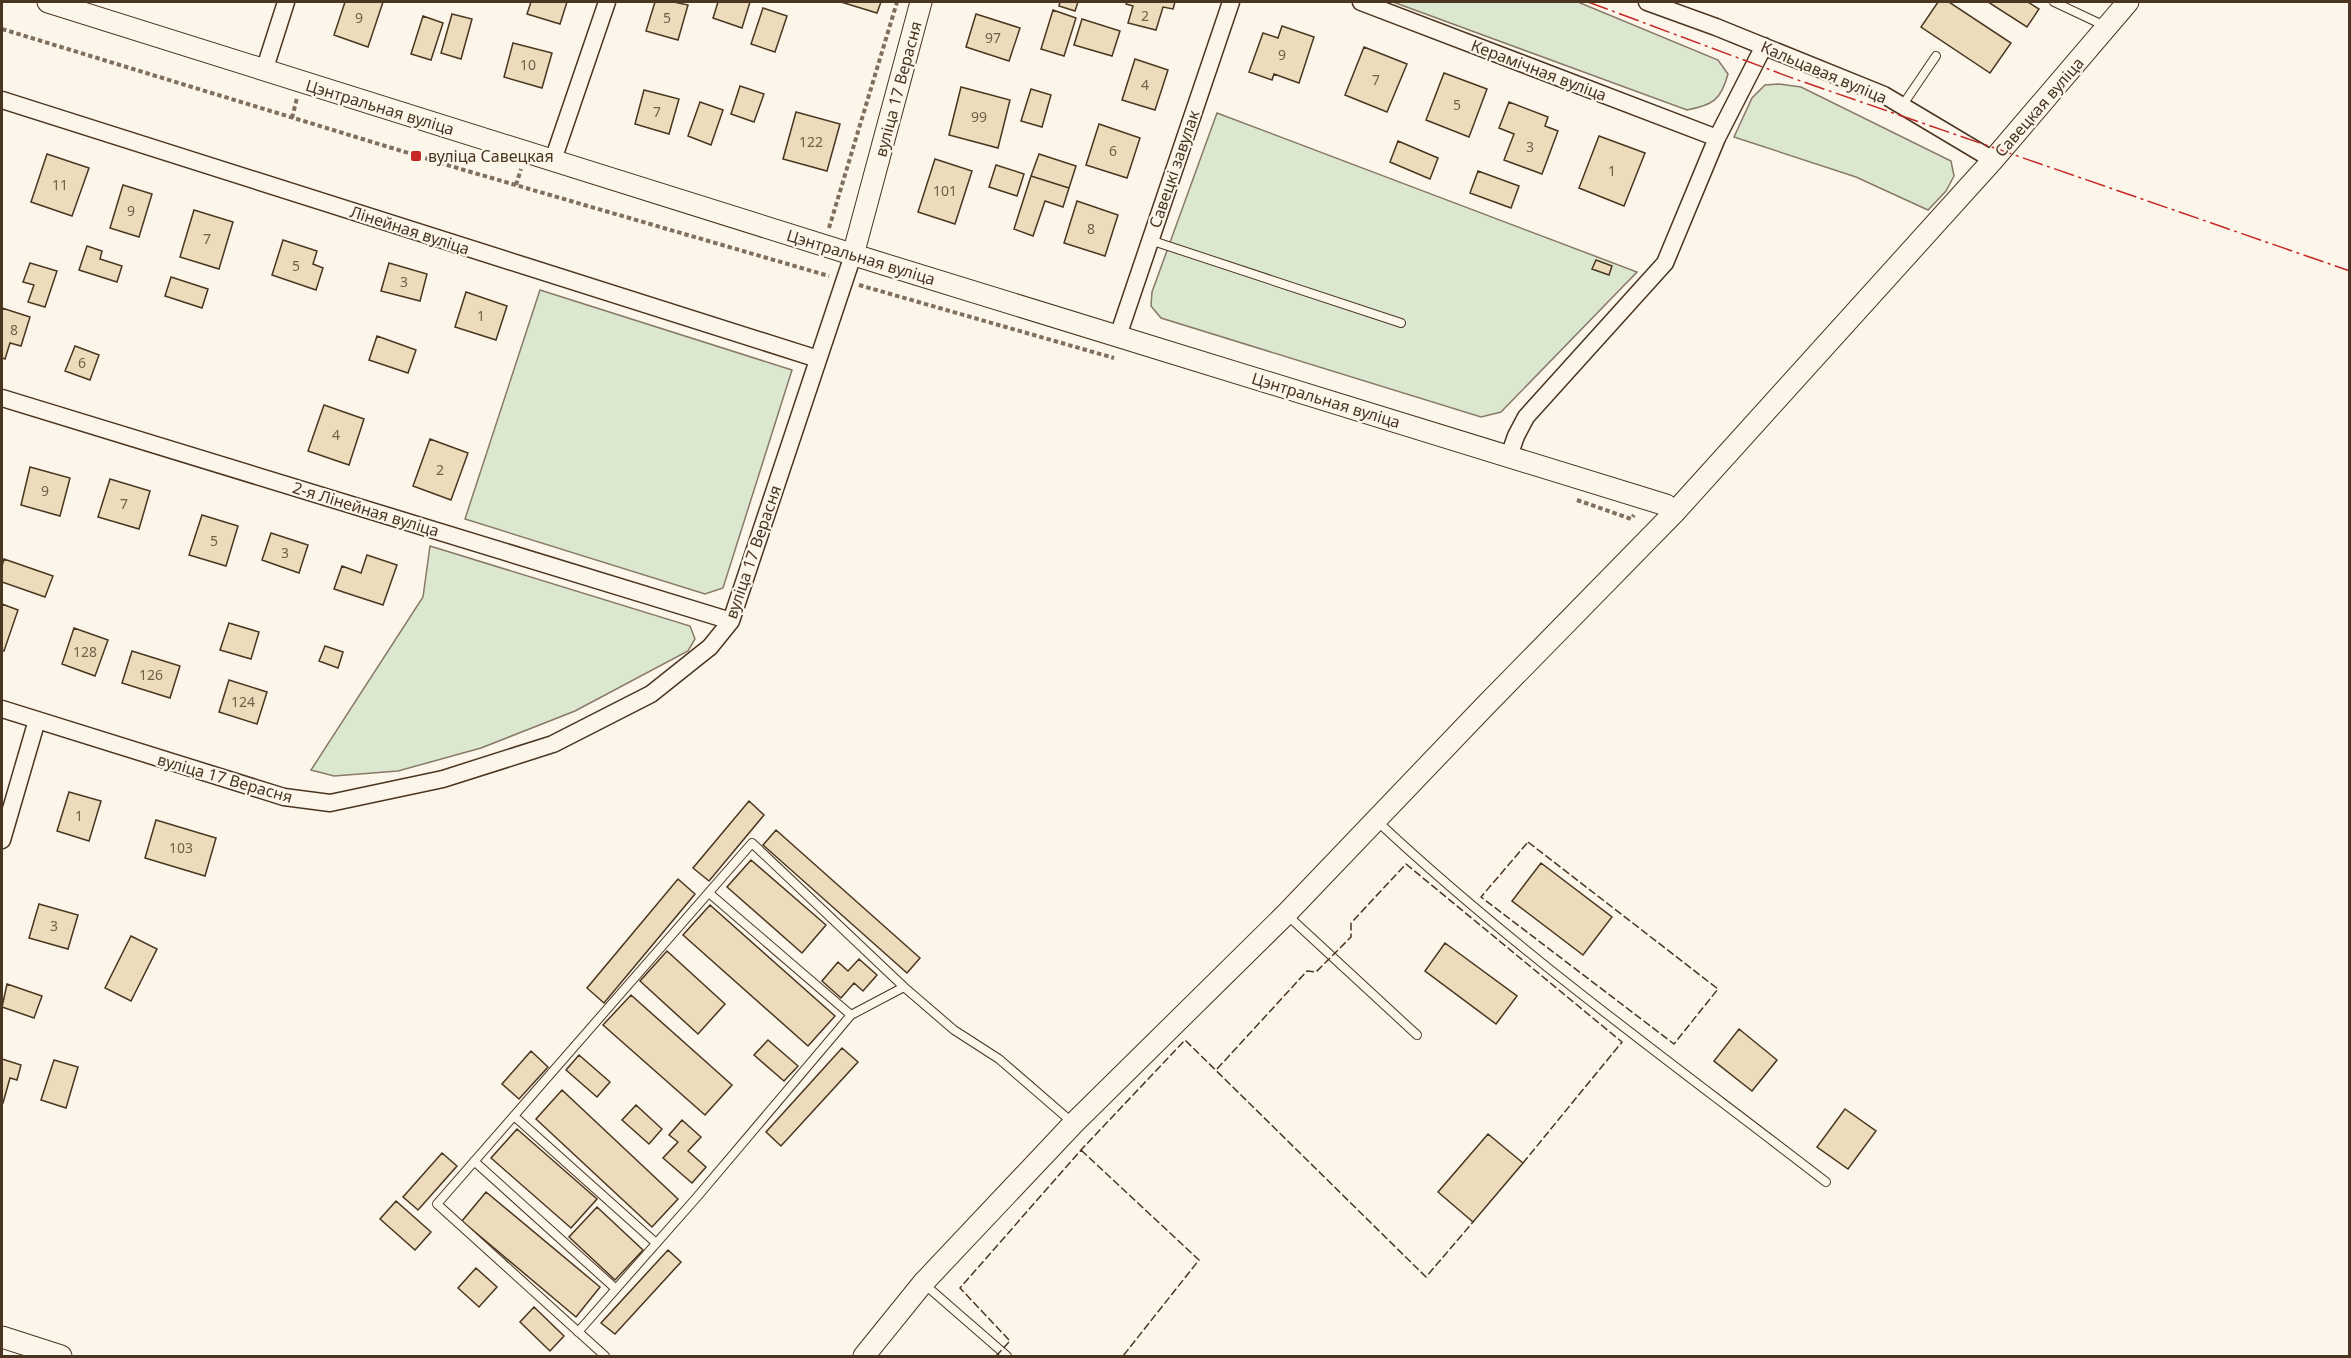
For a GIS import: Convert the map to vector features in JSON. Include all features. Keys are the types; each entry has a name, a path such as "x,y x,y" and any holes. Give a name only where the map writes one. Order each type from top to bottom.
{"street":[{"name":"Цэнтральная вуліца","path":"48,2 853,255 1509,456 1666,506 1674,513"},
{"path":"264,71 286,2"},
{"path":"553,160 607,2"},
{"name":"вуліца 17 Верасня","path":"2,709 284,797 330,803 443,779 553,744 651,694 710,647 730,621 853,255 921,2"},
{"name":"Савецкі завулак","path":"1118,336 1231,2"},
{"name":"Керамічная вуліца","path":"1361,2 1717,138"},
{"name":"Кальцавая вуліца","path":"1647,2 1884,95 1993,160"},
{"name":"Савецкая вуліца","path":"864,1356 923,1283 1074,1123 1286,914 1674,513 1993,160 2108,27 2124,3"},
{"path":"1509,456 1526,417 1665,262 1717,138 1764,46"},
{"name":"Лінейная вуліца","path":"2,100 818,359"},
{"name":"2-я Лінейная вуліца","path":"2,398 730,621"},
{"path":"2,840 37,720"},
{"path":"2,1337 61,1356"}],"lane":[{"path":"2054,2 2108,27"},
{"path":"1902,106 1936,56"},
{"path":"1150,240 1401,323"},
{"path":"1377,821 1439,878 1553,970 1826,1182"},
{"path":"605,1356 437,1204 752,843 904,987 954,1030 999,1059 1074,1123"},
{"path":"709,893 851,1015"},
{"path":"1286,914 1417,1035"},
{"path":"578,1332 851,1015 904,987"},
{"path":"514,1116 656,1244"},
{"path":"474,1161 616,1289"},
{"path":"923,1283 1007,1356"}],"path":[{"path":"815,272 897,2"}],"green space":[{"path":"1393,2 1578,2 1718,60 1728,74 1715,100 1687,110"},
{"path":"1765,85 1801,87 1951,161 1954,176 1946,191 1928,210 1856,177 1734,137 1752,98"},
{"path":"1217,113 1637,272 1501,412 1481,417 1161,318 1151,306 1152,292"},
{"path":"540,290 792,370 723,588 705,594 465,519"},
{"path":"430,546 690,626 695,639 688,651 575,711 481,748 398,771 334,776 311,770 423,597"}],"building":[{"path":"345,2 383,2 368,47 334,35"},
{"path":"531,2 567,2 560,24 527,14"},
{"path":"655,2 688,5 678,40 646,31"},
{"path":"718,2 750,2 742,28 713,18"},
{"path":"841,2 881,2 877,13"},
{"path":"1060,2 1078,2 1075,11 1059,6"},
{"path":"1127,2 1175,2 1173,9 1163,7 1156,30 1128,23 1133,6 1126,4"},
{"path":"1938,2 1949,2 2011,43 1990,73 1921,27"},
{"path":"1988,2 2028,2 2039,9 2027,27"},
{"path":"763,8 787,16 775,52 751,44"},
{"path":"1053,10 1076,18 1064,56 1041,49"},
{"path":"452,14 472,19 461,59 441,53"},
{"path":"976,14 1020,28 1009,61 966,47"},
{"path":"423,16 443,23 431,60 411,54"},
{"path":"1082,19 1120,31 1112,56 1074,45"},
{"path":"1282,26 1314,37 1299,83 1274,74 1272,80 1249,72 1263,33 1278,38"},
{"path":"513,43 552,53 542,88 504,77"},
{"path":"1364,47 1407,64 1387,112 1345,95"},
{"path":"1135,59 1168,70 1155,110 1122,100"},
{"path":"1444,73 1487,89 1469,137 1426,120"},
{"path":"740,86 764,94 754,122 731,114"},
{"path":"961,87 1010,100 998,148 949,135"},
{"path":"1031,89 1051,95 1042,127 1021,121"},
{"path":"644,90 679,99 669,134 635,124"},
{"path":"700,102 723,110 711,145 688,136"},
{"path":"1509,102 1548,117 1545,126 1558,131 1542,174 1504,160 1514,134 1499,128"},
{"path":"796,112 840,124 827,171 783,159"},
{"path":"1099,124 1140,138 1127,178 1086,165"},
{"path":"1599,136 1645,153 1624,206 1579,188"},
{"path":"1398,141 1438,158 1430,179 1390,162"},
{"path":"47,154 89,168 72,216 31,202"},
{"path":"1039,154 1076,166 1069,188 1031,176"},
{"path":"935,159 972,171 955,224 918,212"},
{"path":"996,165 1024,174 1017,196 989,187"},
{"path":"1478,171 1519,186 1511,208 1470,193"},
{"path":"1031,176 1069,188 1063,207 1045,201 1033,236 1014,229"},
{"path":"123,185 152,194 139,237 110,228"},
{"path":"1077,201 1118,215 1105,256 1064,243"},
{"path":"194,210 233,222 219,269 180,257"},
{"path":"283,240 317,251 313,264 323,268 316,290 272,275"},
{"path":"87,246 102,251 100,259 122,266 117,282 79,270"},
{"path":"1596,260 1612,266 1609,275 1592,269"},
{"path":"30,263 57,271 45,307 28,302 34,285 23,282"},
{"path":"389,263 427,274 420,301 381,291"},
{"path":"171,277 208,289 202,308 165,296"},
{"path":"466,292 507,306 496,340 455,327"},
{"path":"2,308 30,317 21,346 10,343 5,359 2,358"},
{"path":"377,336 416,350 408,373 369,360"},
{"path":"75,346 99,355 90,380 65,371"},
{"path":"324,405 364,419 349,465 308,451"},
{"path":"430,439 468,453 451,500 413,486"},
{"path":"30,467 70,478 60,516 21,505"},
{"path":"110,479 150,491 139,529 98,517"},
{"path":"202,515 238,526 226,566 189,555"},
{"path":"271,533 308,545 299,573 262,560"},
{"path":"367,555 397,565 383,605 334,589 342,566 361,573"},
{"path":"4,559 53,576 45,597 2,582"},
{"path":"2,604 18,610 4,651 2,650"},
{"path":"229,623 259,632 251,659 220,650"},
{"path":"74,628 108,640 95,676 62,664"},
{"path":"325,646 343,652 338,668 319,661"},
{"path":"132,651 180,666 170,698 122,683"},
{"path":"229,680 267,692 257,724 219,712"},
{"path":"69,792 101,801 89,841 57,831"},
{"path":"749,801 764,815 709,881 693,868"},
{"path":"156,820 216,838 205,876 145,858"},
{"path":"776,830 920,958 907,973 763,845"},
{"path":"751,860 826,925 802,953 727,887"},
{"path":"1541,863 1612,917 1583,955 1512,901"},
{"path":"678,879 695,894 604,1003 587,988"},
{"path":"39,904 78,915 68,949 29,938"},
{"path":"710,905 835,1016 808,1046 683,935"},
{"path":"131,936 157,949 131,1001 105,988"},
{"path":"1445,943 1517,996 1496,1024 1425,971"},
{"path":"667,951 725,1004 698,1034 640,981"},
{"path":"859,959 877,975 863,991 854,983 841,998 822,981 838,962 848,971"},
{"path":"7,984 42,996 34,1018 2,1007"},
{"path":"631,995 732,1085 705,1115 603,1025"},
{"path":"1739,1029 1777,1060 1752,1091 1714,1061"},
{"path":"768,1040 798,1066 784,1081 754,1055"},
{"path":"842,1048 858,1062 781,1146 766,1132"},
{"path":"531,1051 548,1067 519,1099 502,1084"},
{"path":"579,1055 610,1082 597,1097 566,1070"},
{"path":"2,1059 21,1065 17,1080 10,1078 3,1103 2,1103"},
{"path":"54,1060 78,1067 66,1108 41,1100"},
{"path":"562,1090 678,1199 652,1227 536,1119"},
{"path":"636,1105 662,1129 649,1144 622,1120"},
{"path":"1845,1109 1876,1131 1848,1169 1817,1147"},
{"path":"682,1120 701,1137 688,1151 706,1167 692,1183 663,1158 678,1142 669,1135"},
{"path":"517,1129 597,1199 571,1228 491,1158"},
{"path":"1488,1134 1523,1163 1473,1222 1438,1192"},
{"path":"442,1153 457,1166 418,1210 403,1197"},
{"path":"486,1192 600,1287 576,1317 462,1221"},
{"path":"396,1201 431,1232 415,1250 380,1219"},
{"path":"597,1207 643,1250 615,1280 569,1237"},
{"path":"668,1250 681,1262 615,1334 601,1323"},
{"path":"476,1268 497,1287 479,1307 458,1288"},
{"path":"534,1307 564,1336 550,1351 520,1322"}],"fence":[{"path":"1528,842 1718,989 1674,1044 1481,897 1528,842"},
{"path":"1217,1069 1307,971 1316,972 1351,937 1351,923 1406,864 1622,1042 1523,1163"},
{"path":"996,1356 1010,1341 960,1288 1081,1150 1185,1040 1426,1277 1473,1222"},
{"path":"1081,1150 1199,1260 1123,1356"}],"power":[{"path":"1588,2 1795,79 2350,271"}],"place":[{"name":"вуліца Савецкая","path":"416,156"}]}
